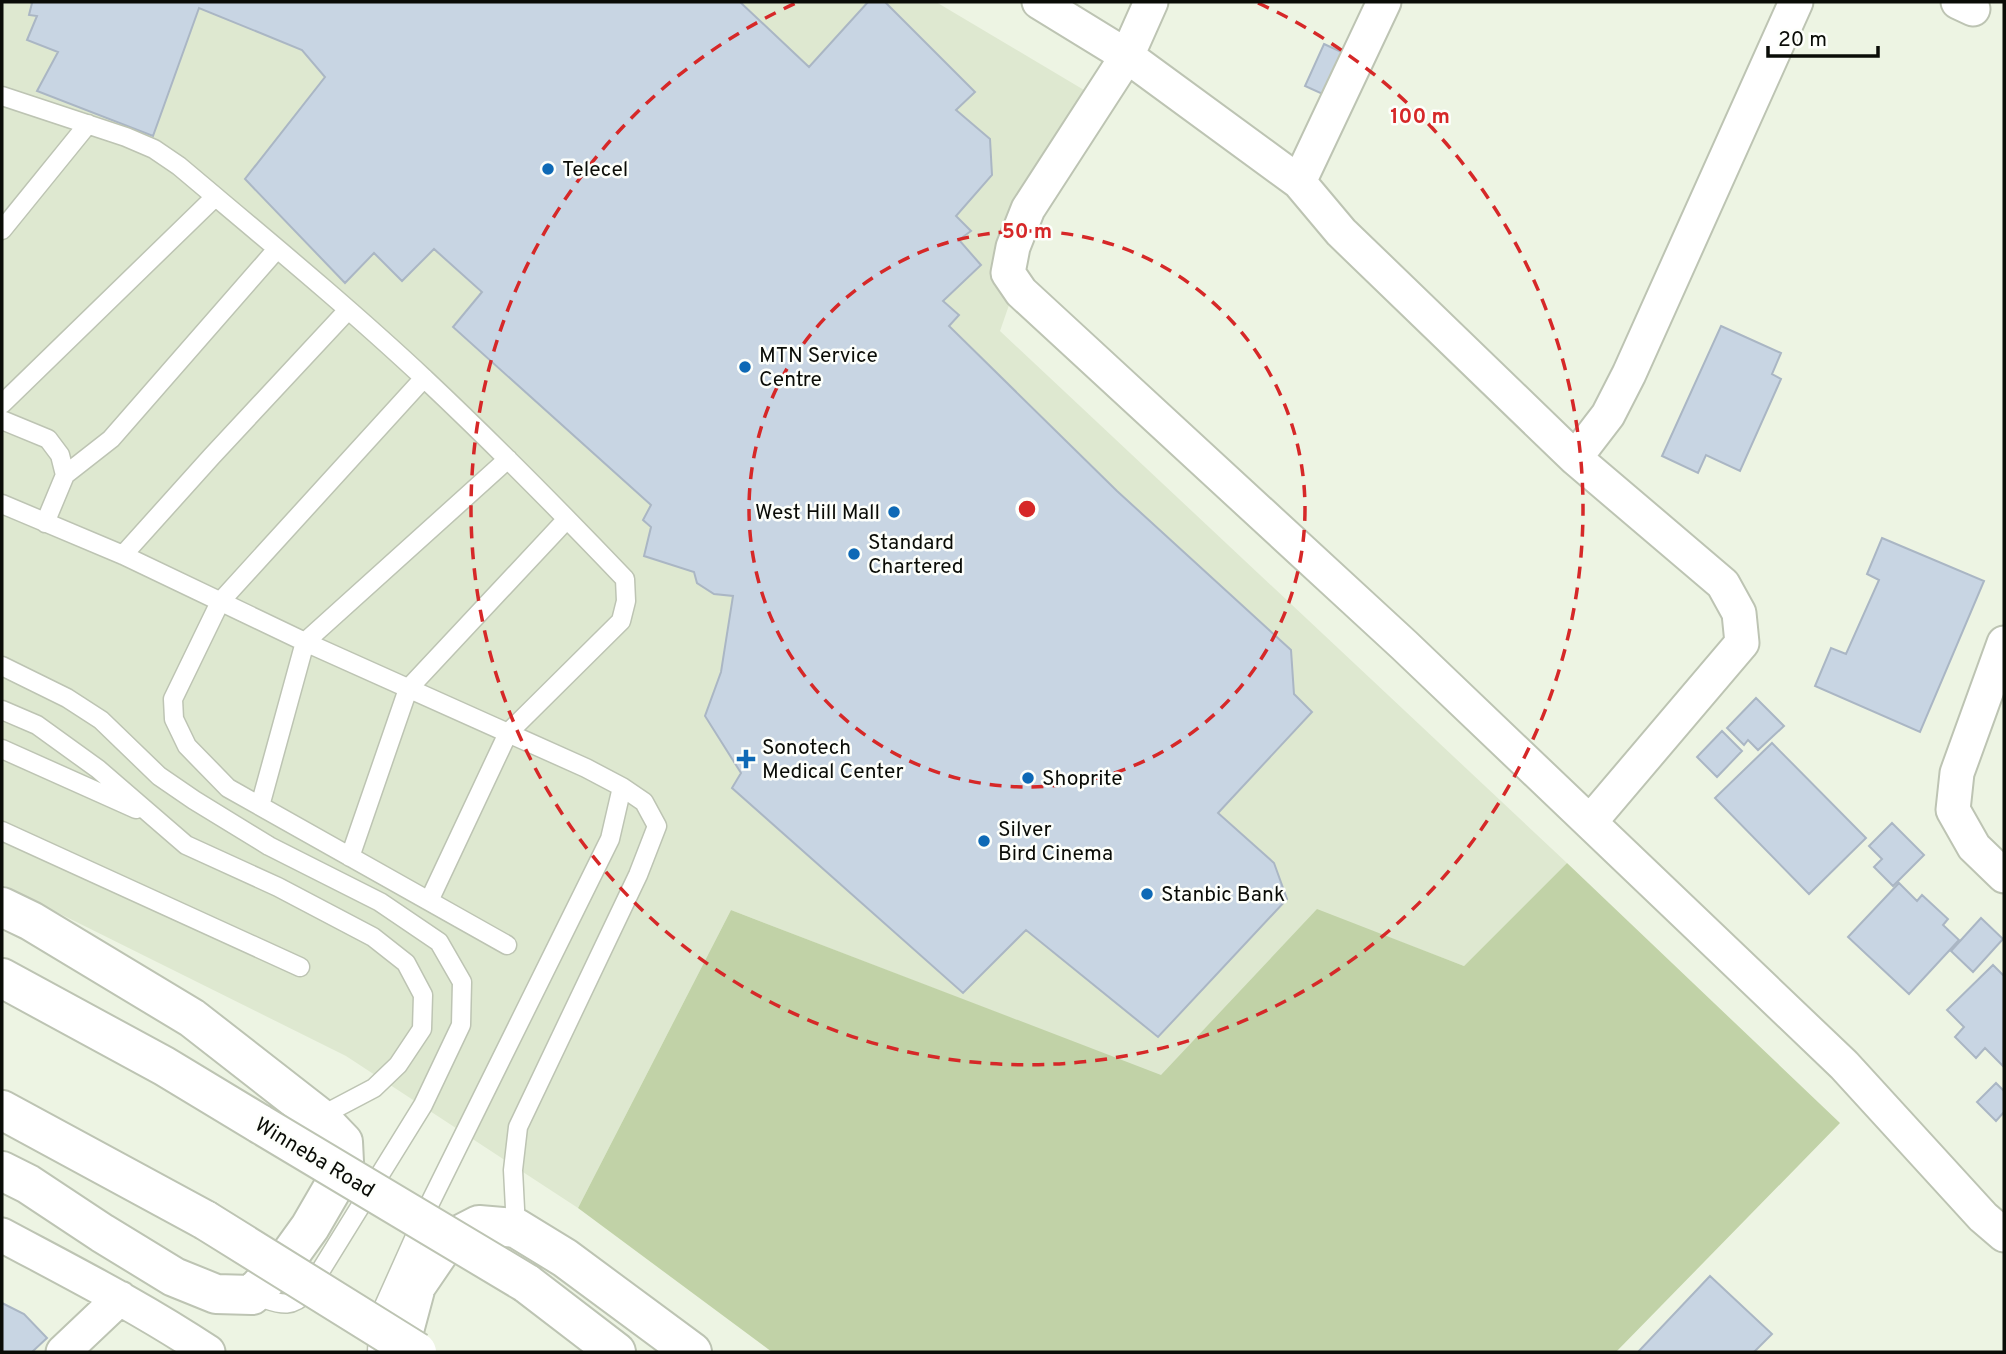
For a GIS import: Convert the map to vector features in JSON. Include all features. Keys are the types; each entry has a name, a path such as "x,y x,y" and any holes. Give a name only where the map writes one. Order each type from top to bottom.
{"highway":[{"path":"2,907 31,921 192,1018 320,1117 343,1142 344,1162 339,1178 310,1227 292,1252 252,1295 216,1294 174,1277 28,1184 2,1171"},
{"name":"Winneba Road","path":"2,978 164,1066 526,1283 616,1352"},
{"path":"2,1110 205,1220 417,1352"},
{"path":"404,1352 401,1342 416,1286 446,1242 479,1225 516,1228 565,1258 692,1352"}],"street":[{"path":"1039,2 1127,56 1299,182 1340,232 1575,458 1723,584 1739,613 1742,643 1590,822"},
{"path":"1151,2 1127,56 1028,209 1013,247 1009,273 1021,292 1394,636 1844,1065 1983,1217 2004,1235"},
{"path":"1299,182 1384,2"},
{"path":"1575,458 1608,415 1629,374 1796,2"},
{"path":"2004,643 1956,773 1953,810 1974,847 2004,876"},
{"path":"2,1234 120,1298 208,1352"},
{"path":"63,1352 120,1298"}],"lane":[{"path":"2,96 154,149 179,166 424,378 508,459 625,579 626,601 621,621 508,733 429,901"},
{"path":"2,230 88,124"},
{"path":"2,404 215,197"},
{"path":"45,523 65,475 111,439 277,249"},
{"path":"123,555 348,310"},
{"path":"424,378 220,602 173,699 174,719 187,746 228,788 507,945"},
{"path":"2,420 48,439 60,454 65,475"},
{"path":"260,806 305,642 508,459"},
{"path":"2,504 123,555 305,642 586,768 644,802 657,826 638,875 518,1127 513,1170 516,1228"},
{"path":"350,856 408,689 567,519"},
{"path":"2,666 67,698 101,720 159,776 194,800 269,846 380,902 439,942 462,982 461,1024 423,1105 308,1291 298,1302 283,1304 252,1295"},
{"path":"2,710 37,725 98,769 186,845 278,887 373,937 406,963 423,995 422,1029 398,1065 374,1088 320,1117"},
{"path":"2,749 157,820"},
{"path":"377,1352 383,1308 430,1203 610,839 622,787"},
{"path":"2,831 300,967"}],"shaded area":[{"path":"2,2 936,2 1084,90 1000,331 1567,863 1464,966 1317,910 1161,1076 731,910 578,1208 346,1056 2,885"}],"green space":[{"path":"1567,863 1840,1123 1616,1352 772,1352 578,1208 731,910 1161,1075 1317,909 1464,966"}],"building":[{"name":"West Hill Mall","path":"30,2 740,2 809,67 868,2 885,2 975,92 956,110 990,139 992,175 956,216 971,231 959,240 981,265 943,301 959,315 949,326 1117,491 1291,650 1294,694 1312,712 1218,813 1274,863 1287,899 1158,1037 1026,930 963,993 732,788 741,773 705,716 721,672 733,596 714,594 697,583 694,572 644,556 651,527 643,520 651,505 453,327 482,292 434,249 402,281 374,253 345,283 245,179 325,77 302,50 199,8 153,136 37,91 58,52 27,40 37,16 29,15"},
{"path":"1324,44 1346,54 1327,96 1305,86"},
{"path":"1721,326 1781,353 1772,374 1781,379 1740,471 1706,455 1698,473 1662,456"},
{"path":"1882,538 1984,581 1920,732 1815,686 1831,648 1846,654 1879,580 1867,574"},
{"path":"1756,698 1784,726 1758,750 1748,740 1744,745 1727,728"},
{"path":"1722,731 1742,751 1717,777 1697,757"},
{"path":"1772,743 1866,838 1809,894 1715,798"},
{"path":"1892,823 1924,855 1893,886 1874,867 1882,859 1869,846"},
{"path":"1899,883 1917,901 1922,895 1948,919 1943,925 1959,940 1909,994 1848,937"},
{"path":"1981,918 2003,939 1973,972 1951,951"},
{"path":"1993,965 2004,976 2003,1066 1985,1048 1976,1058 1955,1037 1964,1027 1947,1010"},
{"path":"1996,1083 2004,1091 2004,1112 1996,1121 1977,1102"},
{"path":"1710,1276 1772,1334 1754,1352 1638,1352"},
{"path":"2,1303 24,1314 47,1338 32,1352 2,1352"}],"place":[{"name":"Telecel","path":"548,169"},
{"name":"MTN Service Centre","path":"745,367"},
{"name":"West Hill Mall","path":"894,512"},
{"name":"Standard Chartered","path":"854,554"},
{"name":"Sonotech Medical Center","path":"746,759"},
{"name":"Shoprite","path":"1028,778"},
{"name":"Silver Bird Cinema","path":"984,841"},
{"name":"Stanbic Bank","path":"1147,894"}]}
